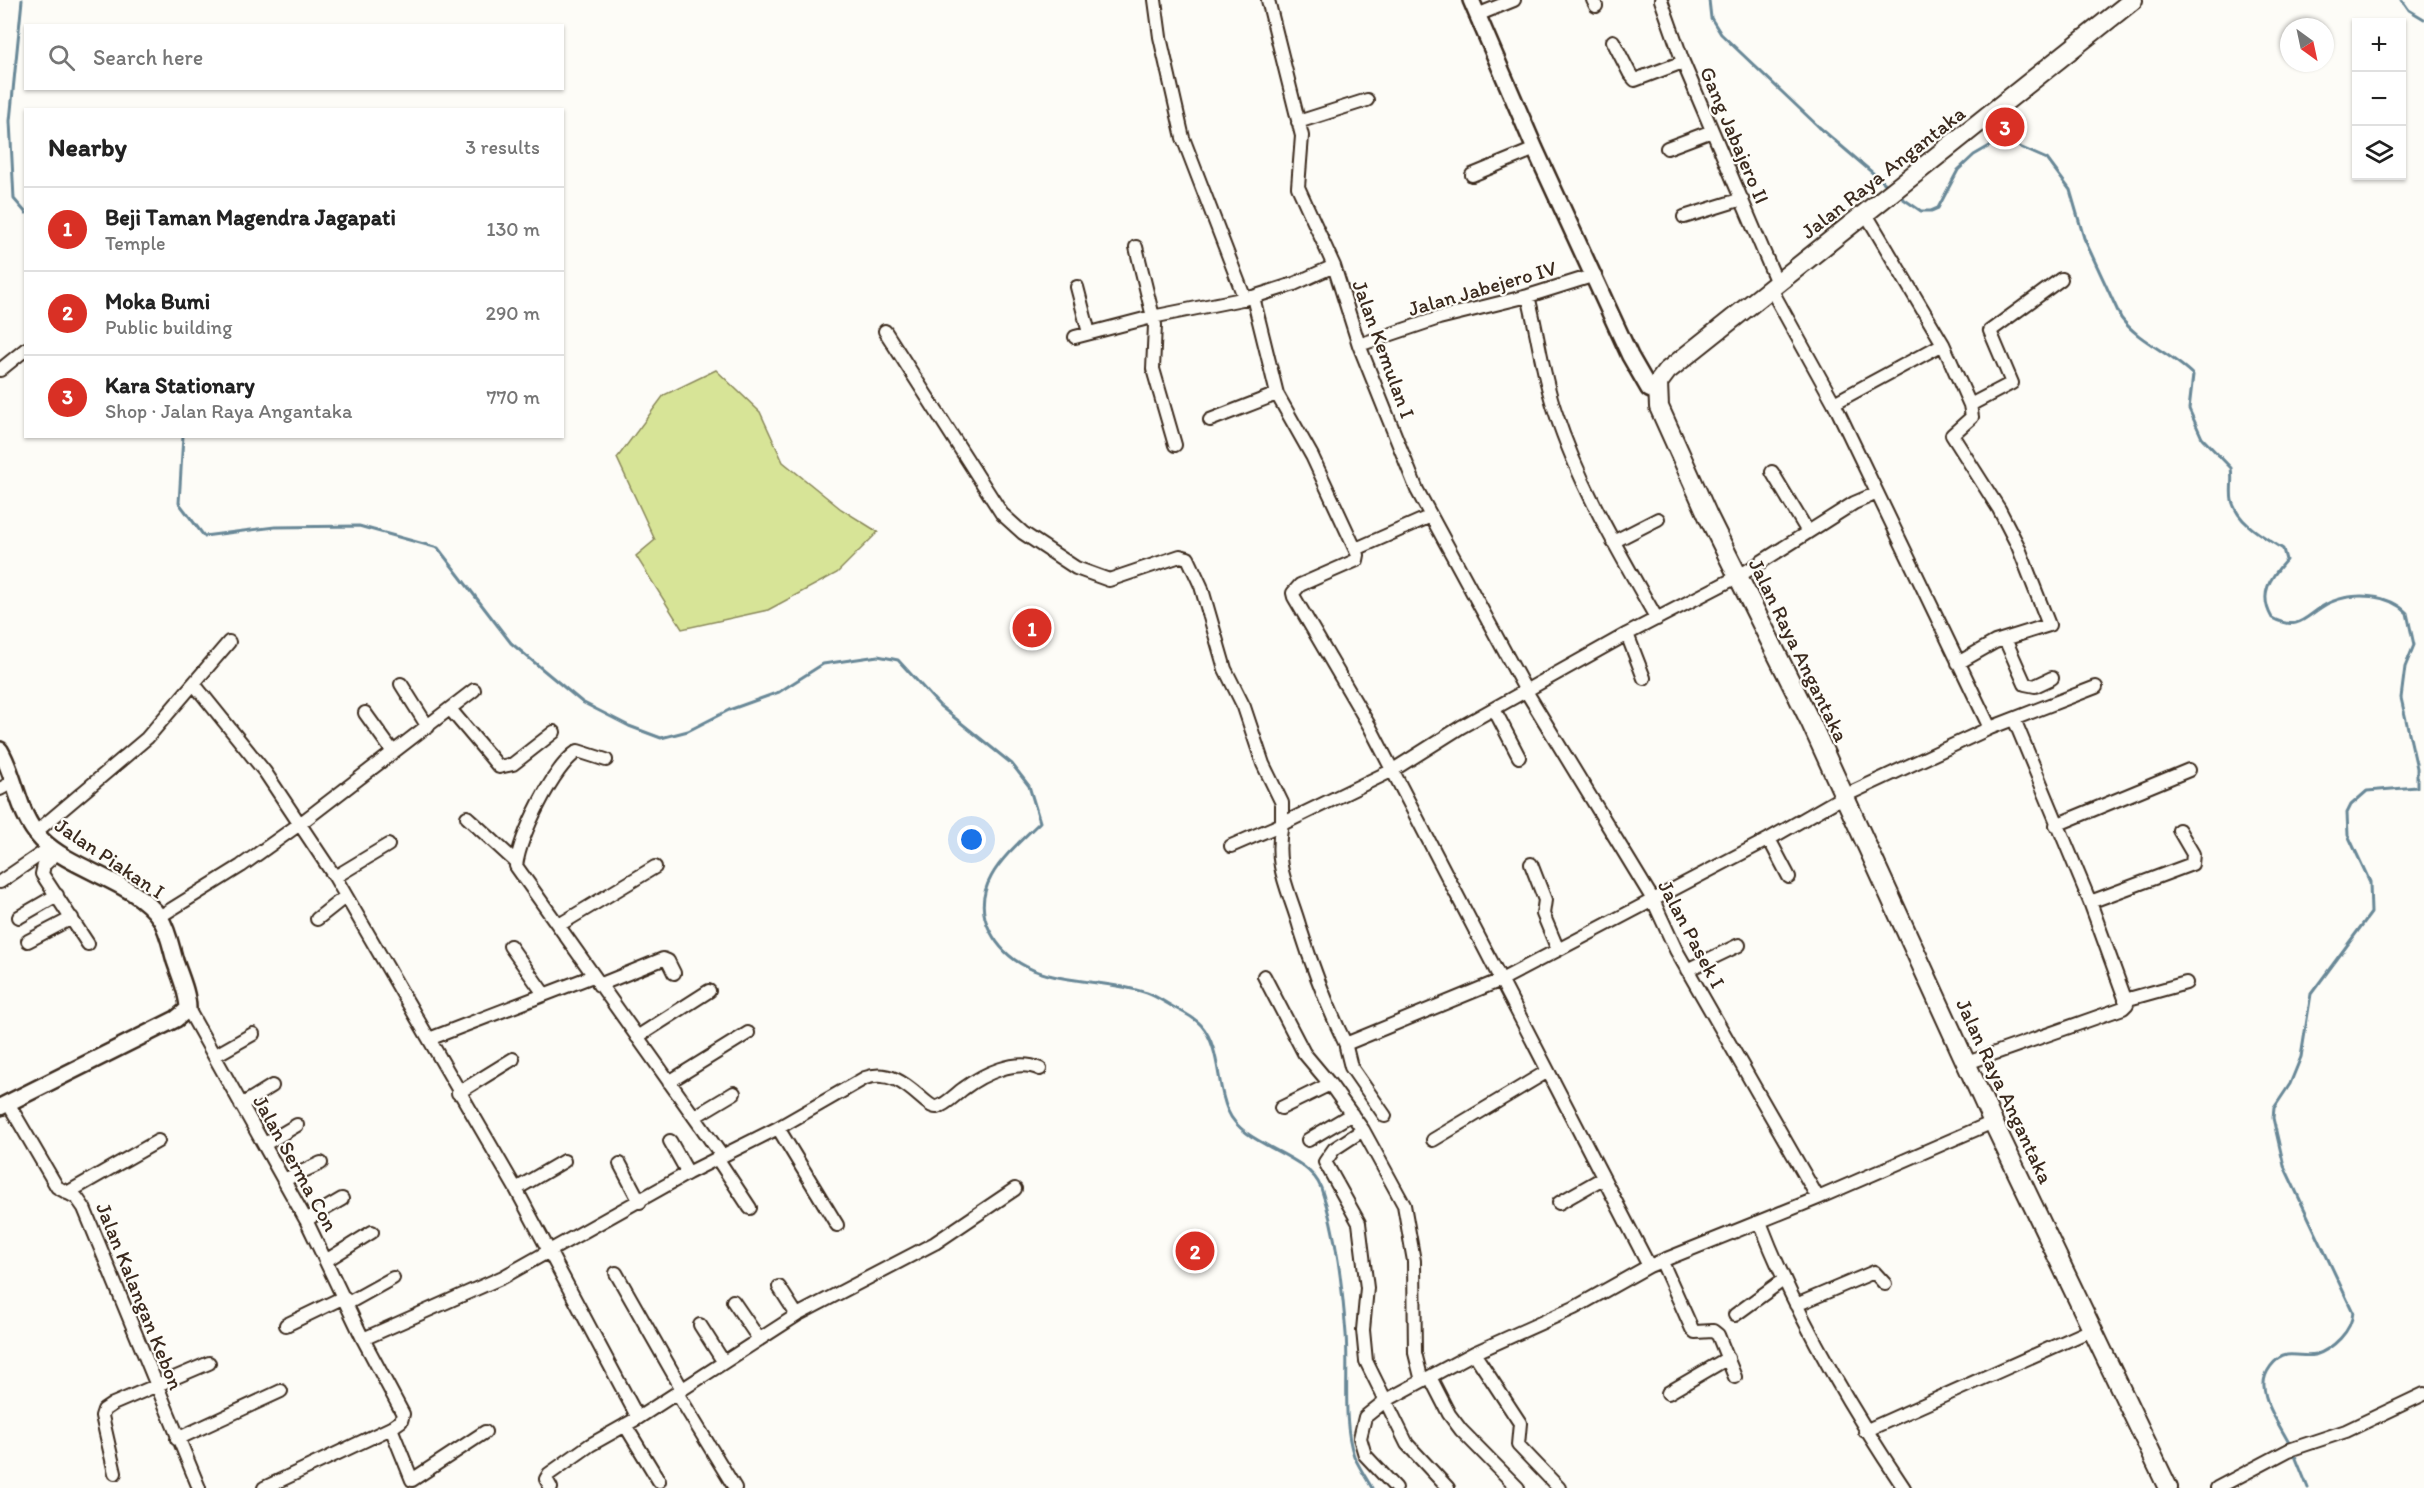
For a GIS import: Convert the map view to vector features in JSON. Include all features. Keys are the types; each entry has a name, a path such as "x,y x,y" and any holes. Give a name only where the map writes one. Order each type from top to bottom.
{"main road":[{"name":"Jalan Raya Angantaka","path":"2133,0 1882,202 1871,222 1774,286 1667,371 1658,383 1658,393 1659,407 1703,505 1844,796 1993,1122 2168,1488"}],"street":[{"path":"1155,0 1160,37 1183,138 1249,298 1277,394 1312,456 1356,549 1357,560 1300,585 1293,593 1294,597 1393,770 1648,1266"},
{"name":"Jalan Kemulan I","path":"1268,0 1302,143 1298,187 1334,266 1359,345 1417,490 1526,691"},
{"path":"1471,0 1588,278 1638,371 1649,389 1658,393"},
{"path":"1477,15 1514,0"},
{"name":"Gang Jabajero II","path":"1661,0 1683,62 1742,199 1774,286 1834,403 1875,494 1990,728"},
{"path":"1613,41 1635,80 1683,62"},
{"path":"1298,122 1367,100"},
{"path":"1667,148 1712,131"},
{"path":"1472,175 1535,149"},
{"path":"1684,217 1742,199"},
{"path":"1871,222 1942,344 1970,405 1971,421 1955,430 1953,435 2008,528 2049,625 2005,639 1958,663"},
{"path":"1136,248 1152,317 1155,339 1153,369 1175,445"},
{"path":"1075,337 1152,317 1249,298 1294,284 1334,266"},
{"name":"Jalan Jabejero IV","path":"1359,345 1439,318 1528,296 1588,278"},
{"path":"1970,405 2012,383 1990,331 2061,279"},
{"path":"1077,287 1089,333"},
{"path":"1528,296 1541,366 1555,411 1585,486 1613,542 1657,619"},
{"path":"885,331 1002,514 1023,533 1076,568 1109,580 1180,556 1188,558 1201,586 1225,669 1244,707 1263,764 1282,803 1282,824 1278,844 1279,864 1289,901 1326,1004 1346,1045 1351,1067 1385,1116"},
{"path":"1834,403 1942,344"},
{"path":"0,370 24,351"},
{"path":"1210,420 1277,394"},
{"path":"1772,472 1808,532"},
{"path":"1231,846 1393,770 1494,709 1627,634 1739,576 1854,503 1875,494"},
{"path":"1356,549 1431,516"},
{"path":"1613,542 1658,519"},
{"path":"1627,634 1644,678"},
{"path":"2005,639 2025,684 2035,686 2052,678"},
{"path":"36,832 147,738 229,642"},
{"path":"194,684 301,823 335,877 458,1093 516,1189 638,1418"},
{"path":"402,684 428,728"},
{"path":"1346,1045 1501,980 1652,898 1769,839 1844,796 1990,728 2096,687"},
{"path":"159,917 242,866 428,728 474,690"},
{"name":"Jalan Pasek I","path":"1526,691 1652,898 1688,970 1818,1198"},
{"path":"450,709 500,768 513,764 554,732"},
{"path":"1494,709 1520,757"},
{"path":"365,713 393,752"},
{"path":"1967,1064 2123,1008 2127,1004 2090,902 2056,825 2014,719"},
{"name":"Jalan Piakan I","path":"0,750 7,786 36,832 54,850 132,894 159,917 173,953 188,1009"},
{"path":"606,760 578,751 563,768 534,810 521,841 516,862 517,868 694,1117 750,1208"},
{"path":"2056,825 2189,770"},
{"path":"467,817 516,862"},
{"path":"2090,902 2192,864 2193,854 2180,830"},
{"path":"1769,839 1789,877"},
{"path":"335,877 388,845"},
{"path":"0,882 54,850"},
{"path":"54,850 42,870 88,944"},
{"path":"1531,864 1545,900 1543,914 1558,950"},
{"path":"559,925 655,867"},
{"path":"19,917 57,895"},
{"path":"317,919 346,896"},
{"path":"28,940 72,918"},
{"path":"1688,970 1739,945"},
{"path":"510,946 543,994"},
{"path":"429,1039 543,994 663,959 668,961 674,973"},
{"path":"1264,976 1304,1053 1363,1130 1404,1205 1414,1261 1415,1353 1435,1374 1449,1414 1461,1430 1518,1488"},
{"path":"2125,1000 2186,983"},
{"path":"637,1037 709,991"},
{"path":"4,1105 176,1019 188,1009"},
{"name":"Jalan Serma Con","path":"188,1009 216,1055 241,1105 306,1220 363,1339 403,1414 401,1421 391,1428"},
{"path":"669,1082 748,1033"},
{"path":"216,1055 253,1034"},
{"path":"458,1093 513,1059"},
{"path":"363,1339 503,1277 688,1173 778,1128 874,1075 909,1085 928,1106 934,1107 945,1103 970,1084 1000,1070 1021,1064 1040,1069"},
{"path":"1433,1140 1548,1071"},
{"path":"1281,1108 1330,1084"},
{"path":"241,1105 272,1086"},
{"path":"694,1117 734,1093"},
{"name":"Jalan Kalangan Kebon","path":"4,1105 57,1187 77,1198 85,1210 155,1386 199,1488"},
{"path":"1308,1140 1352,1114"},
{"path":"1396,1488 1365,1455 1360,1438 1365,1417 1385,1401 1474,1353 1574,1308 1648,1266 1761,1222 1993,1122"},
{"path":"265,1144 297,1125"},
{"path":"778,1128 837,1225"},
{"path":"1363,1130 1334,1149 1325,1162 1359,1223 1367,1288 1365,1355 1407,1444 1448,1488"},
{"path":"67,1192 158,1141"},
{"path":"670,1142 688,1173"},
{"path":"516,1189 564,1161"},
{"path":"284,1180 321,1162"},
{"path":"620,1164 640,1202"},
{"path":"1559,1203 1603,1178"},
{"path":"551,1488 546,1481 549,1474 723,1361 797,1315 935,1243 1015,1190"},
{"path":"306,1220 342,1199"},
{"path":"1761,1222 1783,1280 1796,1305 1865,1431 1904,1488"},
{"path":"327,1260 372,1232"},
{"path":"1662,1262 1678,1301 1695,1332 1715,1332 1735,1377"},
{"path":"616,1273 679,1391 735,1488"},
{"path":"1796,1305 1867,1274 1876,1273 1885,1284"},
{"path":"286,1325 393,1278"},
{"path":"1735,1314 1783,1280"},
{"path":"779,1287 797,1315"},
{"path":"733,1301 759,1339"},
{"path":"700,1325 723,1361"},
{"path":"1865,1431 2091,1330"},
{"path":"1474,1353 1520,1423 1518,1445 1559,1488"},
{"path":"1668,1393 1728,1358"},
{"path":"115,1473 102,1416 104,1410 209,1363"},
{"path":"177,1438 281,1391"},
{"path":"2217,1488 2289,1450 2346,1431 2424,1394"},
{"path":"625,1425 659,1481"},
{"path":"264,1488 391,1428 413,1484 486,1432"}],"green space":[{"path":"716,370 760,412 783,462 841,509 878,532 837,573 768,610 682,629 636,556 655,540 617,458 664,395"}],"waterway":[{"path":"22,0 10,121 14,199 24,211"},
{"path":"1709,0 1711,18 1721,34 1819,127 1888,186"},
{"path":"2402,0 2409,10 2424,19"},
{"path":"1899,196 1921,211 1938,208 1958,170 1974,155 1993,144 2013,144 2047,159 2070,190 2084,238 2121,318 2137,334 2193,375 2189,409 2202,438 2231,468 2231,497 2235,509 2253,530 2283,549 2286,560 2275,573 2266,594 2272,618 2290,624 2298,623 2331,602 2361,596 2391,602 2407,613 2414,645 2405,667 2401,698 2417,768 2417,787 2367,791 2351,805 2347,813 2348,835 2370,882 2371,913 2311,994 2301,1057 2290,1084 2274,1108 2273,1118 2284,1166 2353,1312 2349,1326 2335,1344 2315,1355 2283,1356 2274,1362 2265,1376 2267,1401 2290,1445"},
{"path":"183,438 179,503 204,536 275,527 359,526 438,548 511,643 582,702 629,726 661,738 688,731 729,710 779,692 823,664 878,656 898,660 940,706 1012,764 1029,786 1040,822 995,870 984,899 984,914 990,931 1003,950 1020,963 1039,972 1126,987 1147,993 1196,1020 1212,1044 1224,1101 1236,1123 1261,1142 1303,1166 1314,1176 1321,1188 1335,1242 1341,1279 1347,1348 1347,1412 1350,1443 1354,1456 1372,1488"},
{"path":"2293,1451 2308,1488"}],"place":[{"name":"Kara Stationary","path":"2005,127"},
{"name":"Beji Taman Magendra Jagapati","path":"1032,628"},
{"name":"Moka Bumi","path":"1195,1251"}]}
